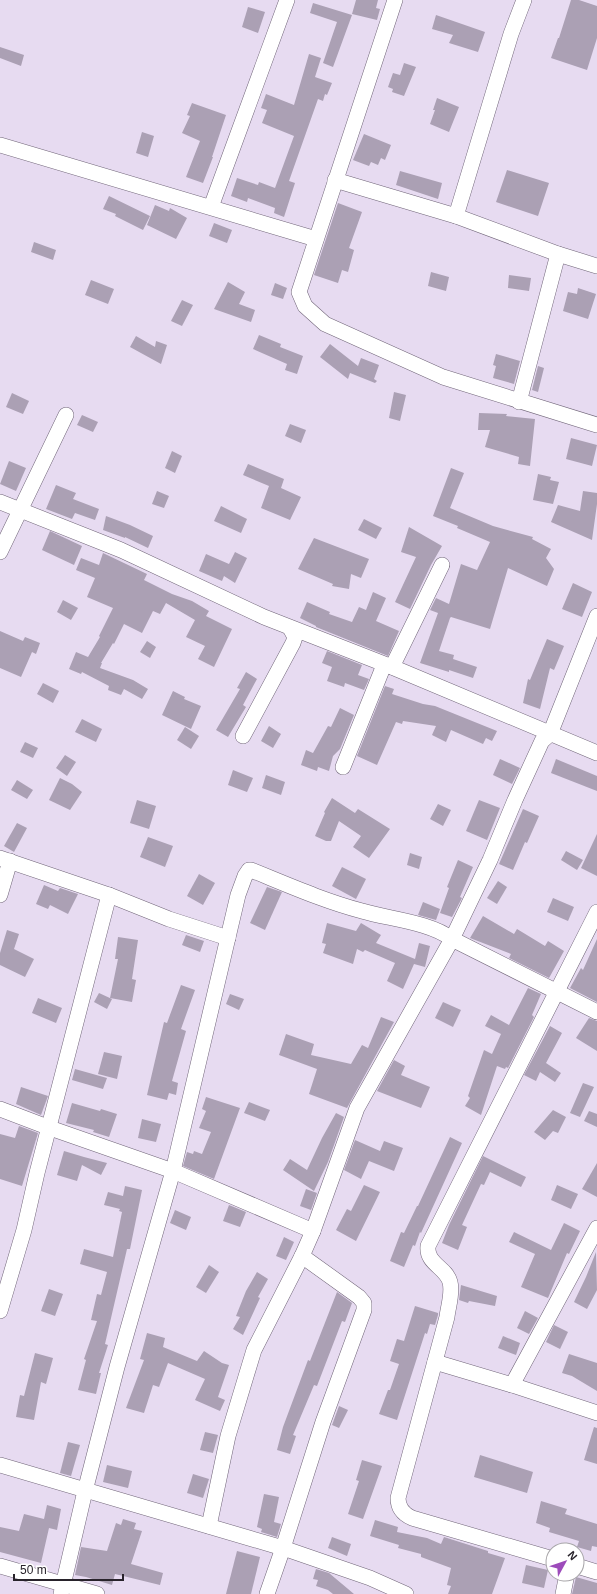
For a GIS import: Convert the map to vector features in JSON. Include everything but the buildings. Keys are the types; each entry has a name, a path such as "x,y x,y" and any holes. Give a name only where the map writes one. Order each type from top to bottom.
{"street":[{"path":"211,207 287,0"},
{"path":"395,0 299,292 305,306 324,324 443,377 597,426"},
{"path":"456,216 512,34 524,0"},
{"path":"0,145 316,239"},
{"path":"336,180 456,216 558,254 597,266"},
{"path":"519,402 558,254"},
{"path":"0,552 66,415"},
{"path":"0,502 121,550 290,628 388,666 597,753"},
{"path":"343,766 388,666 442,565"},
{"path":"209,1526 228,1436 254,1350 302,1256 313,1231 358,1108 452,938 490,860 542,741 550,734 597,616"},
{"path":"243,736 293,643 295,637 290,628"},
{"path":"0,895 5,859 109,895 169,919 228,938"},
{"path":"63,1589 85,1491 117,1367 173,1171 238,895 245,876 249,870 325,899 362,911 430,928 445,934 597,1012"},
{"path":"0,1311 24,1230 109,895"},
{"path":"545,1557 412,1518 405,1515 401,1510 398,1504 398,1498 447,1317 451,1288 447,1276 431,1260 428,1252 428,1246 597,912"},
{"path":"0,1108 50,1128 173,1171 313,1231"},
{"path":"512,1385 597,1228"},
{"path":"267,1594 323,1422 364,1310 364,1303 359,1297 302,1256"},
{"path":"435,1362 597,1413"},
{"path":"0,1465 283,1548 370,1578 406,1594"},
{"path":"0,1566 63,1589 97,1594"},
{"path":"585,1568 597,1572"},
{"path":"563,1594 565,1582"}]}
